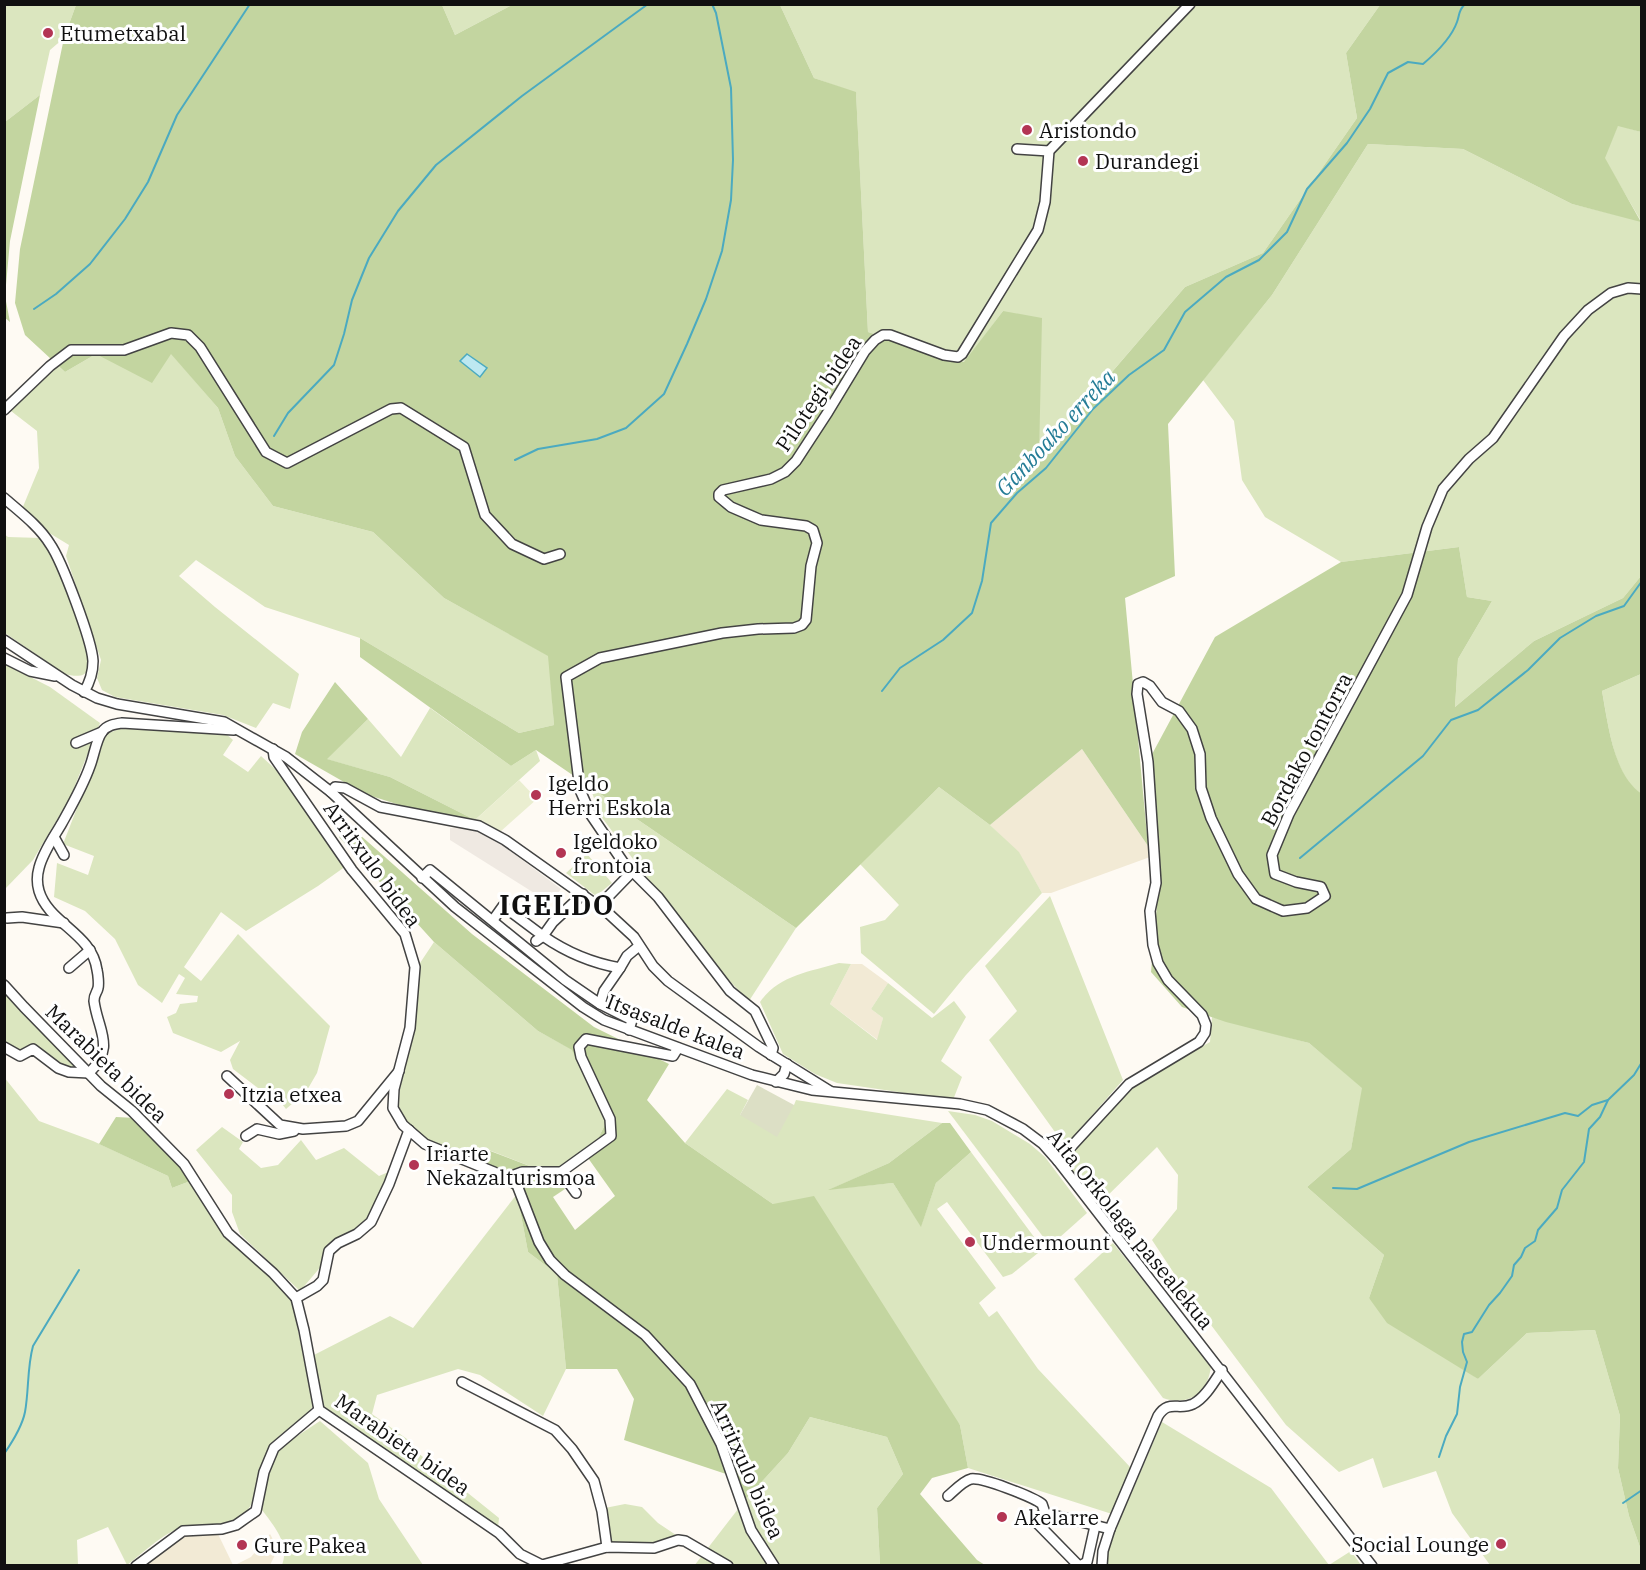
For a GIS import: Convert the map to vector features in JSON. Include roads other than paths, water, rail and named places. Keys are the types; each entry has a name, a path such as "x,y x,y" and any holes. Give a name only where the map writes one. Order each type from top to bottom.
{"street":[{"path":"1017,149 1049,151 1190,4"},
{"name":"Pilotegi bidea","path":"632,872 591,815 580,790 566,677 600,658 722,633 794,628 802,625 806,620 809,604 811,566 817,543 816,535 806,525 761,520 744,514 725,502 719,494 723,490 771,479 785,472 796,461 866,351 875,340 883,335 890,335 944,355 958,357 962,354 1038,230 1045,202 1049,151"},
{"name":"Bordako tontorra","path":"1058,1161 1129,1084 1199,1042 1205,1033 1206,1025 1202,1015 1168,980 1158,963 1153,945 1150,911 1156,883 1155,852 1148,762 1137,694 1138,684 1143,682 1150,686 1162,702 1179,711 1192,729 1200,754 1201,788 1211,818 1238,874 1256,899 1283,911 1306,908 1324,896 1321,887 1296,882 1275,874 1272,855 1289,814 1407,595 1427,526 1443,489 1469,459 1493,438 1564,336 1588,310 1611,293 1628,288 1641,289"},
{"path":"4,410 50,366 71,350 124,350 171,333 188,335 200,347 266,452 287,463 391,410 401,408 464,447 485,516 512,544 544,559 560,554"},
{"path":"4,498 41,532 51,544 58,559 92,650 90,681 84,692"},
{"name":"Itsasalde kalea","path":"4,640 84,692 117,705 224,722 273,749 332,792 455,908 583,1007 604,1020 776,1082 833,1093"},
{"path":"4,658 36,673 58,676"},
{"path":"76,743 102,732 108,726 123,723 238,730"},
{"path":"4,1047 20,1056 33,1049 58,1068 69,1072 89,1073 103,1054 105,1044 94,994 98,988 97,968 90,950 83,939 51,911 39,890 39,868 87,774 102,732"},
{"name":"Arritxulo bidea","path":"273,749 274,757 352,870 405,934 415,967 410,1028 394,1089 393,1108 403,1125 425,1144 506,1178 517,1185 539,1242 550,1260 565,1275 645,1335 690,1384 721,1444 751,1530 774,1566"},
{"name":"Aita Orkolaga pasealekua","path":"332,792 335,787 340,786 380,807 479,826 505,840 583,894 628,931 657,971 668,981 771,1055 833,1093 960,1104 987,1110 1023,1129 1043,1144 1058,1161 1372,1566"},
{"path":"54,837 64,855"},
{"path":"422,878 429,870 524,947 600,1004 632,1020 629,1030"},
{"path":"599,906 632,872 658,897 730,991 755,1011 773,1048 771,1055"},
{"path":"539,938 583,894"},
{"path":"493,920 503,906 539,938 608,966 620,968"},
{"path":"7,918 22,917 64,923"},
{"path":"600,1004 604,991 627,956 639,946"},
{"path":"69,969 90,950"},
{"name":"Marabieta bidea","path":"4,985 89,1073 132,1111 184,1164 228,1233 273,1273 296,1298 320,1410 499,1533 520,1554 542,1565 607,1547 654,1548 678,1540 686,1541 728,1566"},
{"path":"506,1178 522,1172 561,1172 611,1136 610,1119 581,1057 579,1047 586,1039 673,1056 678,1048"},
{"path":"776,1082 784,1074 787,1064"},
{"path":"246,1136 257,1129 279,1134 303,1129 346,1126 358,1121 399,1071"},
{"path":"227,1076 280,1125 303,1129"},
{"path":"296,1298 323,1280 330,1251 338,1243 357,1234 371,1222 389,1184 409,1130"},
{"path":"561,1172 576,1193"},
{"path":"1102,1566 1103,1551 1110,1529 1153,1426 1162,1410 1196,1403 1222,1370"},
{"path":"462,1382 555,1430 582,1462 594,1481 602,1511 607,1547"},
{"path":"136,1566 183,1531 222,1529 236,1525 256,1511 264,1472 274,1448 320,1410"},
{"path":"948,1496 965,1482 975,1479 1024,1494 1042,1504 1045,1513"},
{"path":"1095,1526 1087,1562 1079,1566 1038,1524 1040,1516 1045,1513 1110,1529"}],"water":[{"path":"467,354 487,368 480,377 460,361"}],"waterway":[{"path":"34,309 56,294 90,264 125,219 148,182 177,115 250,4"},
{"path":"274,436 288,413 334,365 352,300 369,258 398,211 436,165 522,96 648,4"},
{"path":"515,460 538,449 597,439 626,428 664,394 687,344 706,299 722,251 731,200 733,160 731,88 716,13 712,4"},
{"name":"Ganboako erreka","path":"882,691 900,668 943,640 972,613 982,581 991,523 1017,493 1046,468 1093,409 1129,375 1164,350 1185,312 1226,277 1259,260 1287,232 1307,189 1347,143 1370,109 1388,73 1408,62 1423,64 1428,60 1451,34 1465,4"},
{"path":"1300,858 1423,756 1451,720 1478,710 1528,670 1560,638 1596,616 1624,606 1642,581"},
{"path":"1439,1457 1457,1414 1460,1387 1467,1362 1463,1352 1464,1334 1472,1332 1489,1305 1512,1276 1514,1265 1525,1248 1535,1241 1538,1230 1557,1208 1562,1190 1584,1162 1589,1129 1600,1117 1608,1100 1634,1075 1642,1062"},
{"path":"1333,1188 1357,1189 1469,1142 1565,1113 1578,1116 1592,1105 1608,1100"},
{"path":"4,1454 24,1418 33,1346 79,1270"},
{"path":"1623,1503 1642,1490"}],"place":[{"name":"Etumetxabal","path":"48,33"},
{"name":"Aristondo","path":"1027,130"},
{"name":"Durandegi","path":"1083,161"},
{"name":"Igeldo Herri Eskola","path":"536,795"},
{"name":"Igeldoko frontoia","path":"561,853"},
{"name":"Itzia etxea","path":"229,1094"},
{"name":"Iriarte Nekazalturismoa","path":"414,1165"},
{"name":"Undermount","path":"970,1242"},
{"name":"Akelarre","path":"1002,1517"},
{"name":"Social Lounge","path":"1501,1544"},
{"name":"Gure Pakea","path":"242,1545"}],"district":[{"name":"IGELDO","path":"557,904"}]}
